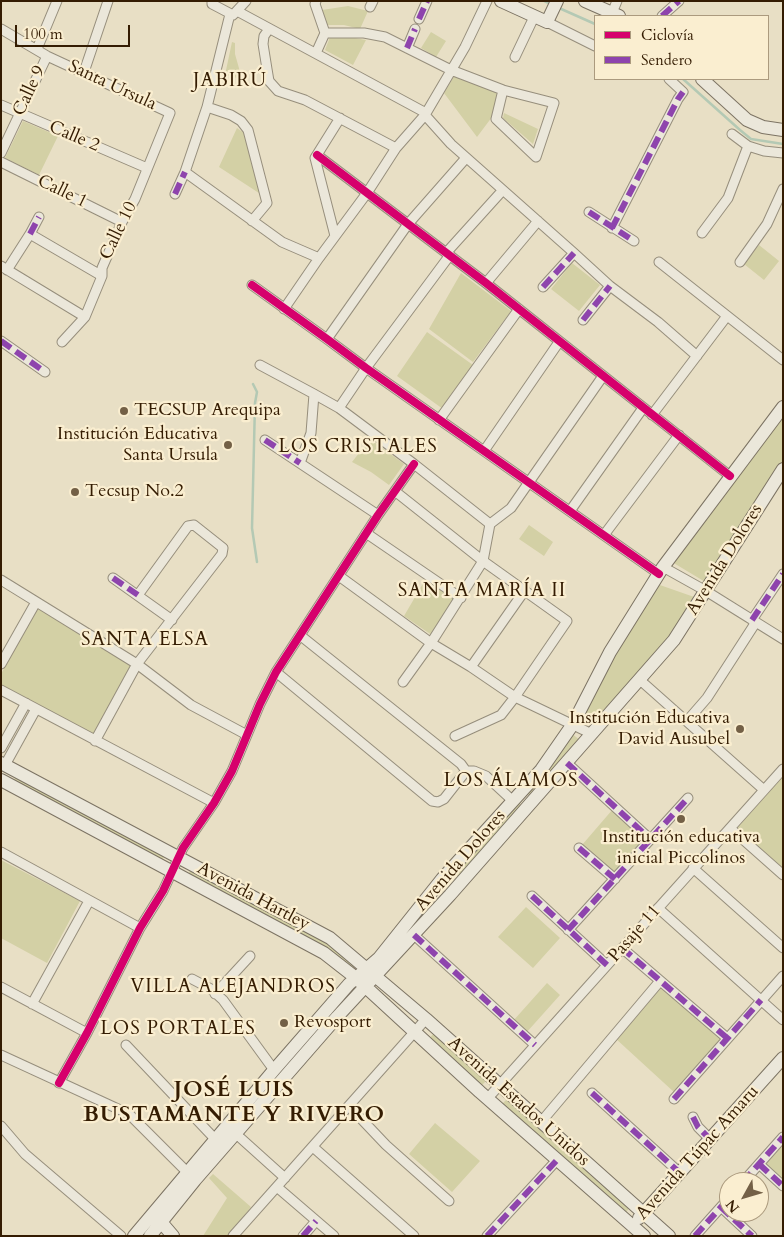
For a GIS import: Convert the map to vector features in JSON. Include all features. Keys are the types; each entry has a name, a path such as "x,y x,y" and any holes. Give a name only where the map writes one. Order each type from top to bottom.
{"main road":[{"path":"501,1 534,17 549,20 558,1"},
{"path":"586,1 616,10"},
{"path":"703,80 747,120 763,127 783,130"},
{"name":"Avenida Dolores","path":"371,972 442,879 540,770 572,724 610,652 661,570 783,407"},
{"name":"Avenida Dolores","path":"150,1236 215,1139 274,1070 371,972 414,935 674,640 783,468"},
{"name":"Avenida Hartley","path":"3,767 330,938 371,972"},
{"name":"Avenida Hartley","path":"1,780 324,954 361,982"},
{"path":"515,799 527,807"},
{"path":"442,879 455,890"},
{"name":"Avenida Estados Unidos","path":"371,972 669,1236"},
{"name":"Avenida Dolores","path":"134,1236 235,1133 361,982"},
{"name":"Avenida Estados Unidos","path":"361,982 557,1160 644,1236"},
{"path":"387,1007 386,999 393,994 397,994"},
{"name":"Avenida Túpac Amaru","path":"632,1226 783,1058"},
{"path":"161,1222 173,1236"}],"street":[{"path":"37,49 57,1"},
{"path":"84,72 108,1"},
{"path":"175,194 185,172 207,107 233,12 246,1"},
{"path":"316,1 315,4 325,33 316,53"},
{"path":"419,19 427,1"},
{"path":"284,309 367,193 396,148 425,114 465,47 487,1"},
{"path":"209,2 316,53 425,114 466,158 502,191 574,252 610,286 658,322 697,356"},
{"path":"663,15 678,2"},
{"path":"515,56 534,17"},
{"path":"549,20 594,45"},
{"name":"Santa Ursula","path":"1,29 47,56 170,113"},
{"path":"269,29 264,36 263,44 269,81 278,91 305,100 396,148"},
{"path":"407,48 415,29"},
{"path":"325,33 364,33 385,37 451,70 503,90 554,103 536,157 496,119 503,90"},
{"name":"Calle 9","path":"1,153 47,56"},
{"path":"612,228 683,92 670,80"},
{"name":"Calle 2","path":"1,105 148,168"},
{"path":"207,107 231,115 241,121 248,130 267,203 252,221"},
{"name":"Calle 10","path":"62,342 85,316 102,276 102,268 122,222 135,199 170,113"},
{"path":"335,236 315,158 340,118"},
{"path":"732,134 748,146 764,151 783,152"},
{"path":"702,232 728,198 748,146"},
{"path":"317,155 486,283 730,476"},
{"path":"327,339 408,224 466,158"},
{"name":"Calle 1","path":"1,162 122,222"},
{"path":"185,172 282,242 319,258"},
{"path":"740,262 767,224 783,189"},
{"path":"339,408 448,254 502,191"},
{"path":"589,212 634,241"},
{"path":"39,217 30,234 4,268 85,316"},
{"path":"486,283 510,252 538,221"},
{"path":"30,234 102,276"},
{"path":"543,287 574,252"},
{"path":"658,262 783,360"},
{"path":"252,285 439,420 604,535 661,570 706,591 783,639"},
{"path":"583,320 610,286"},
{"path":"439,420 519,309"},
{"path":"652,414 727,316"},
{"path":"1,341 45,372"},
{"path":"484,451 559,342"},
{"path":"260,366 339,408 490,524"},
{"path":"403,682 461,598 483,561 490,524 511,508 603,376"},
{"path":"300,463 310,433 314,394"},
{"path":"570,511 643,408"},
{"path":"604,535 679,435"},
{"path":"265,440 378,515"},
{"path":"59,1083 87,1033 140,928 163,892 183,848 214,803 232,771 276,672 366,533 414,464"},
{"path":"396,492 483,561 567,620 501,715 455,736"},
{"path":"95,740 138,664 222,554 223,548 194,525 188,526 138,595"},
{"path":"366,533 461,598"},
{"path":"687,721 708,698 783,574"},
{"path":"339,576 431,643 471,666 515,697 592,734"},
{"path":"113,578 172,620"},
{"path":"1,580 138,664 190,705 247,735"},
{"path":"471,666 525,590"},
{"path":"1,664 5,647 36,602"},
{"path":"300,636 461,764 466,771"},
{"path":"276,672 432,801 438,802 444,799 466,771"},
{"path":"640,680 764,790"},
{"path":"1,690 214,803"},
{"path":"1,748 26,703"},
{"path":"3,767 36,709"},
{"path":"567,763 650,839"},
{"name":"Pasaje 11","path":"488,1098 783,769"},
{"path":"466,771 474,771 486,776 515,799"},
{"path":"568,930 688,798"},
{"path":"730,828 783,875"},
{"path":"579,848 615,879"},
{"path":"1,852 140,928"},
{"path":"693,868 783,948"},
{"path":"532,896 607,965"},
{"path":"32,1004 89,901"},
{"path":"658,908 783,1020"},
{"path":"414,935 535,1045"},
{"path":"622,948 727,1038"},
{"path":"215,994 250,956"},
{"path":"674,1099 783,976"},
{"path":"192,979 223,1000 274,1070"},
{"path":"541,1122 660,981"},
{"path":"1,987 87,1033"},
{"path":"233,1236 426,1020"},
{"path":"126,1045 215,1139"},
{"path":"2,1056 129,1114 191,1176"},
{"path":"592,1093 680,1173"},
{"path":"349,1106 386,1145 449,1201"},
{"path":"693,1117 698,1127 710,1139"},
{"path":"1,1126 25,1154 121,1236"},
{"path":"235,1133 285,1178"},
{"path":"752,1172 783,1137"},
{"path":"313,1146 414,1236"},
{"path":"487,1236 557,1160"},
{"path":"759,1164 783,1186"},
{"path":"277,1187 334,1236"},
{"path":"696,1236 719,1209"},
{"path":"303,1236 316,1221"},
{"path":"737,1222 752,1236"}],"shaded area":[{"path":"348,6 368,11 360,29 344,25 326,25 322,10"},
{"path":"431,32 446,41 436,57 421,48"},
{"path":"344,36 366,40 353,65 325,50 330,37"},
{"path":"232,42 235,43 235,54 242,79 225,75"},
{"path":"455,75 498,92 492,117 477,137 444,93"},
{"path":"504,113 538,129 533,144 503,118"},
{"path":"23,121 58,136 39,175 5,158"},
{"path":"237,128 244,133 262,195 219,167"},
{"path":"759,245 779,261 764,280 744,264"},
{"path":"572,263 600,285 579,311 551,289"},
{"path":"461,273 511,311 473,362 429,329"},
{"path":"427,332 473,365 443,409 397,376"},
{"path":"783,414 783,463 707,583 672,562"},
{"path":"370,439 404,464 389,485 371,472 352,462"},
{"path":"529,525 553,542 544,556 519,539"},
{"path":"428,575 461,599 436,638 404,616"},
{"path":"657,584 697,598 673,636 595,726 580,718 616,648"},
{"path":"37,607 133,666 95,736 1,685 1,674"},
{"path":"571,733 581,741 531,797 527,793"},
{"path":"783,775 783,871 737,829 737,825"},
{"path":"16,776 165,855 161,862 13,782"},
{"path":"518,802 523,806 459,878 453,872"},
{"path":"613,809 646,838 614,875 582,845"},
{"path":"1,860 80,901 47,963 1,938"},
{"path":"191,869 327,941 355,965 354,968 352,970 187,876"},
{"path":"526,907 560,938 533,968 498,937"},
{"path":"547,983 560,995 526,1033 513,1021"},
{"path":"661,985 721,1039 675,1093 615,1038"},
{"path":"434,1033 487,1080 481,1086 428,1040"},
{"path":"507,1099 630,1207 624,1215 501,1105"},
{"path":"435,1123 480,1161 452,1192 409,1154"},
{"path":"783,1145 783,1182 765,1165"},
{"path":"213,1174 251,1207 228,1236 203,1236 227,1198 209,1178"}],"waterway":[{"path":"544,1 552,5"},
{"path":"559,8 594,24"},
{"path":"684,80 751,139 783,144"},
{"path":"253,384 257,392 255,403 252,528 257,562"}],"marked path":[{"path":"419,19 427,1"},
{"path":"663,15 679,1"},
{"path":"407,48 415,29"},
{"path":"612,228 683,92"},
{"path":"175,194 185,172"},
{"path":"589,212 634,241"},
{"path":"30,234 39,217"},
{"path":"543,287 574,253"},
{"path":"583,320 610,286"},
{"path":"1,341 45,372"},
{"path":"265,440 300,463"},
{"path":"752,620 783,574"},
{"path":"113,578 138,595"},
{"path":"567,763 650,839"},
{"path":"568,930 688,798"},
{"path":"579,848 615,879"},
{"path":"532,896 607,965"},
{"path":"414,935 535,1045"},
{"path":"622,948 727,1038"},
{"path":"674,1099 761,1000"},
{"path":"592,1093 680,1173"},
{"path":"693,1117 698,1127 710,1139"},
{"path":"752,1172 783,1137"},
{"path":"487,1236 557,1160"},
{"path":"759,1164 783,1186"},
{"path":"695,1236 719,1209"},
{"path":"303,1236 316,1221"},
{"path":"737,1222 752,1236"}],"cycle path":[{"path":"317,155 486,283 730,476"},
{"path":"252,285 366,368 659,574"},
{"path":"59,1083 87,1033 140,928 163,891 183,848 214,803 232,771 260,704 276,672 378,515 414,464"}],"place":[{"name":"TECSUP Arequipa","path":"124,411"},
{"name":"Institución Educativa Santa Ursula","path":"228,445"},
{"name":"Tecsup No.2","path":"75,492"},
{"name":"Institución Educativa David Ausubel","path":"740,729"},
{"name":"Institución educativa inicial Piccolinos","path":"681,819"},
{"name":"Revosport","path":"284,1023"}],"district":[{"name":"JABIRÚ","path":"230,82"},
{"name":"LOS CRISTALES","path":"358,448"},
{"name":"SANTA MARÍA II","path":"482,592"},
{"name":"SANTA ELSA","path":"145,641"},
{"name":"LOS ÁLAMOS","path":"511,782"},
{"name":"VILLA ALEJANDROS","path":"233,988"},
{"name":"LOS PORTALES","path":"178,1030"},
{"name":"JOSÉ LUIS BUSTAMANTE Y RIVERO","path":"234,1104"}]}
